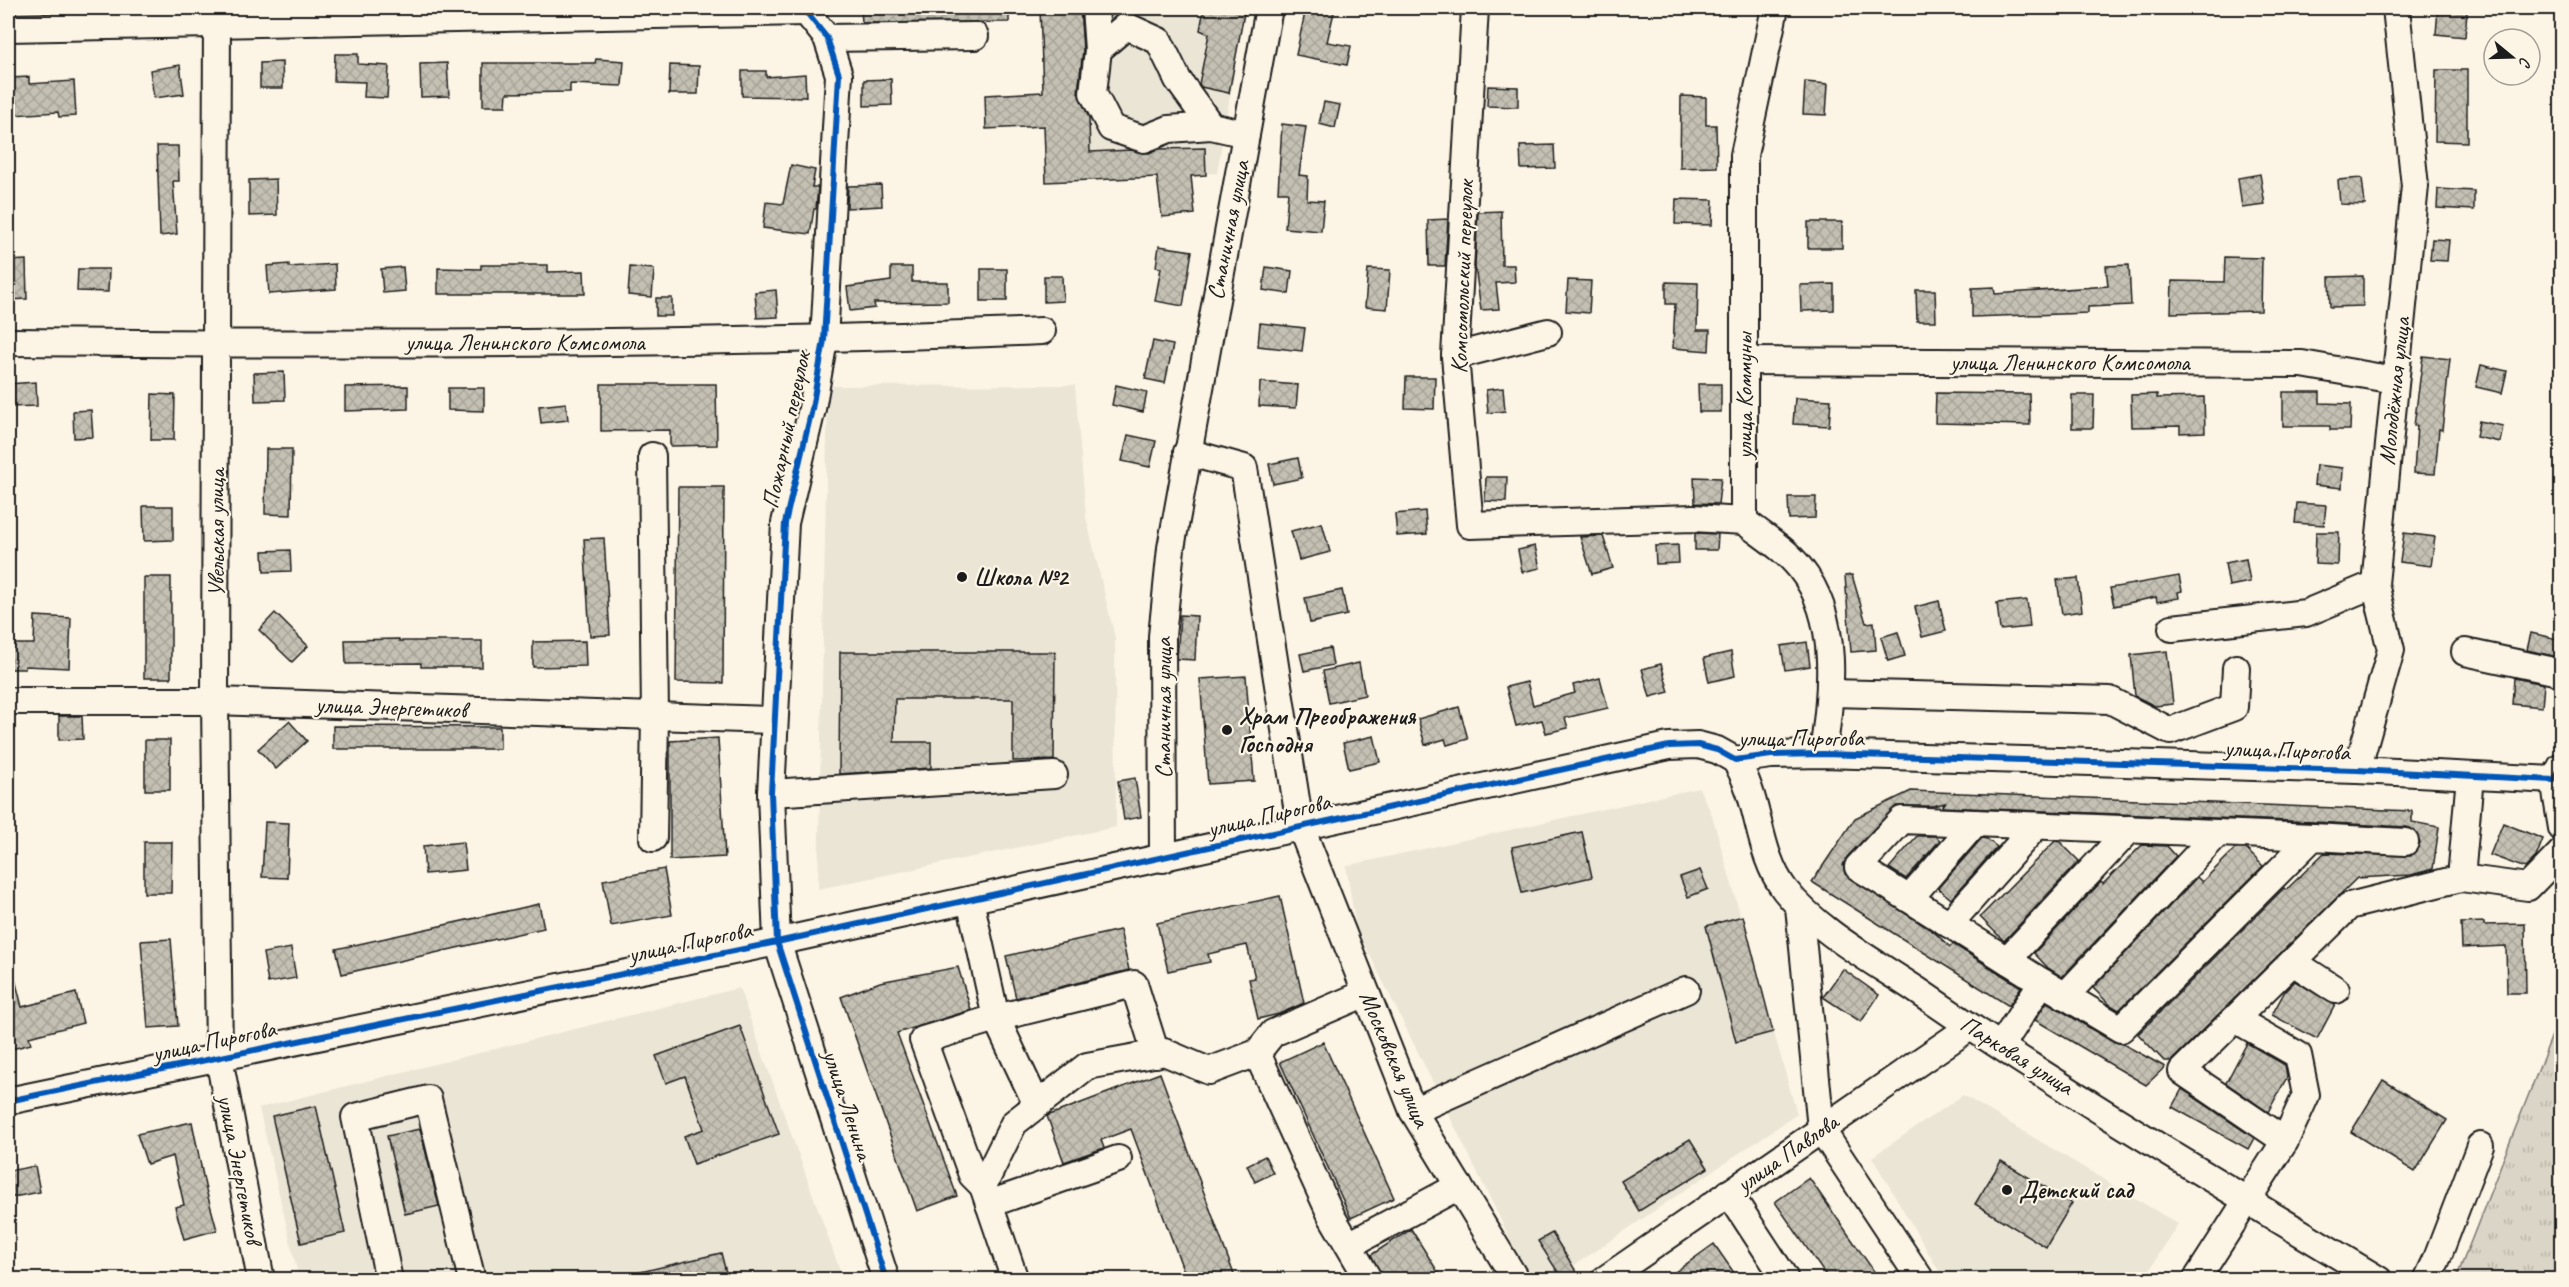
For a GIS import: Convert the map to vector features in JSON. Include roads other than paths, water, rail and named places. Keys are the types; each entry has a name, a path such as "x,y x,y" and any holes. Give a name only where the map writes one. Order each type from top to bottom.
{"street":[{"path":"1095,8 1098,50 1093,93 1111,128 1144,139 1169,129 1211,126 1246,134"},
{"name":"Станичная улица","path":"1163,858 1162,636 1171,548 1269,8"},
{"name":"Комсомольский переулок","path":"1475,8 1455,356 1470,525 1693,518 1744,521"},
{"name":"улица Коммуны","path":"1744,521 1744,155 1775,8"},
{"name":"Молодёжная улица","path":"2357,770 2391,650 2375,584 2415,186 2396,8"},
{"path":"8,28 218,15 803,10"},
{"name":"Пожарный переулок","path":"777,942 771,793 785,523 812,409 824,340 839,75 827,38 803,10"},
{"name":"Увельская улица","path":"218,15 215,701 219,1058"},
{"path":"1098,50 1126,26 1159,41 1178,80 1211,126"},
{"path":"827,38 975,36"},
{"name":"улица Ленинского Комсомола","path":"8,342 216,344 824,340 1042,331"},
{"path":"1455,356 1548,332"},
{"name":"улица Ленинского Комсомола","path":"1744,361 2302,364 2394,380"},
{"path":"1187,452 1244,468 1300,825"},
{"path":"652,456 655,715 653,838"},
{"path":"1744,521 1800,568 1816,594 1827,633 1831,693 1823,754"},
{"path":"2172,628 2306,613 2375,584"},
{"path":"2465,652 2554,671 2562,675"},
{"path":"1831,693 2110,700 2170,731 2234,706 2236,668"},
{"name":"улица Энергетиков","path":"8,701 215,701 774,720"},
{"name":"улица Пирогова","path":"8,1101 777,942 1163,858 1300,825 1669,746 1698,745 1717,750 1734,760 1771,754 1823,754 2357,770 2470,776 2558,773"},
{"name":"Парковая улица","path":"1734,760 1746,777 1768,859 1783,888 1799,907 2001,1047 2379,1280"},
{"path":"2558,773 2562,828"},
{"path":"771,793 1054,775"},
{"path":"2461,878 2470,776"},
{"path":"2313,837 2121,1029 1858,867 1902,820 2313,837 2405,842"},
{"path":"1909,899 1975,823"},
{"name":"Московская улица","path":"1300,825 1413,1111 1516,1280"},
{"path":"1948,924 2036,826"},
{"path":"2007,960 2130,829"},
{"path":"2066,996 2218,833"},
{"path":"2285,1141 2182,1071 2349,906 2461,878 2528,887 2562,852"},
{"path":"970,900 996,1018 1037,1105"},
{"path":"1799,907 1821,1129 1921,1280"},
{"name":"улица Ленина","path":"777,942 886,1280"},
{"path":"2293,962 2336,990"},
{"path":"2001,1047 2042,982"},
{"path":"1015,1280 986,1195 972,1175 923,1040 996,1018 1134,984 1156,1054"},
{"path":"1413,1111 1686,990"},
{"path":"986,1195 1014,1123 1087,1066 1164,1052 1209,1071 1257,1053 1273,1033 1366,993"},
{"path":"2196,1280 2246,1198 2285,1141 2306,1095 2298,1055 2235,1019"},
{"name":"улица Павлова","path":"1604,1280 1970,1027"},
{"path":"1257,1053 1332,1217 1369,1280"},
{"name":"улица Энергетиков","path":"219,1058 261,1280"},
{"path":"389,1280 355,1117 428,1099 472,1280"},
{"path":"2427,1280 2480,1146"},
{"path":"986,1195 1118,1159"},
{"path":"1349,1245 1459,1186"},
{"path":"1729,1193 1784,1277 1780,1280"}],"place":[{"name":"Школа №2","path":"962,577"},
{"name":"Храм Преображения Господня","path":"1227,730"},
{"name":"Детский сад","path":"2007,1190"}]}
